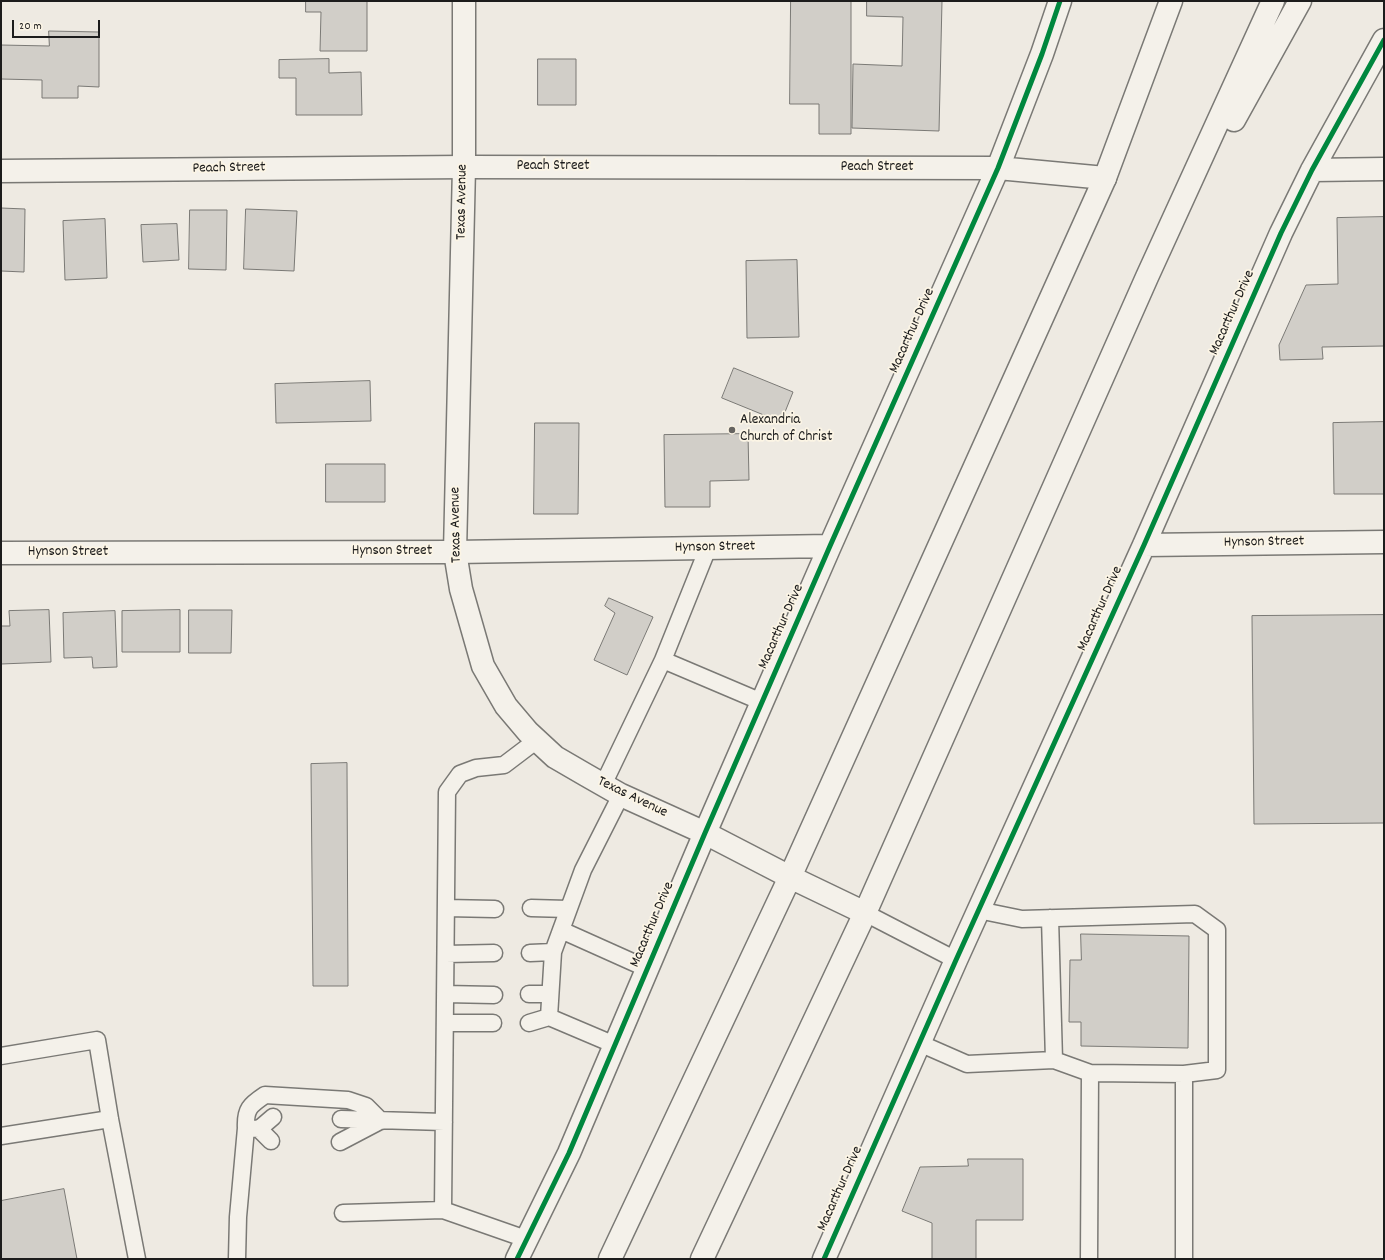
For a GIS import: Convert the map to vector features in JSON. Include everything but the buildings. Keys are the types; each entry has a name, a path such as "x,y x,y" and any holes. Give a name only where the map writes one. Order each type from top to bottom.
{"main road":[{"name":"Texas Avenue","path":"464,1 464,167 455,552 461,589 483,666 506,706 528,732 555,757 612,790 705,833 790,877 865,913"},
{"name":"Macarthur Drive","path":"517,1259 570,1153 705,833 830,546 998,168 1042,54 1060,1"},
{"path":"610,1259 790,877 1105,178 1171,1"},
{"path":"702,1259 865,913 1147,277 1273,1"},
{"path":"1147,277 1300,1"},
{"name":"Macarthur Drive","path":"824,1259 978,910 1144,545 1281,233 1312,170 1384,40"},
{"name":"Peach Street","path":"1,171 464,167 998,168 1105,178"},
{"path":"1312,170 1384,169"},
{"name":"Hynson Street","path":"1144,545 1384,542"},
{"name":"Hynson Street","path":"1,553 455,552 830,546"}],"lane":[{"path":"549,1017 553,952 612,790 662,660 708,548"},
{"path":"662,660 762,702"},
{"path":"443,1210 447,792 460,774 476,768 504,765 537,740"},
{"path":"446,908 495,909"},
{"path":"531,908 568,909"},
{"path":"919,1043 967,1064 1054,1060 1090,1073 1184,1074 1217,1070 1217,930 1195,914 1022,919 978,910"},
{"path":"865,913 956,960"},
{"path":"1050,918 1054,1060"},
{"path":"561,930 648,969"},
{"path":"530,953 553,952"},
{"path":"446,954 494,953"},
{"path":"445,994 494,995"},
{"path":"529,994 550,994"},
{"path":"529,1023 549,1017 615,1045"},
{"path":"445,1023 493,1023"},
{"path":"1,1056 97,1040 110,1119 137,1259"},
{"path":"1089,1259 1090,1073"},
{"path":"1184,1074 1184,1259"},
{"path":"271,1140 253,1128 246,1116 251,1105 265,1095 348,1100 366,1106 381,1120"},
{"path":"253,1128 273,1117"},
{"path":"1,1136 110,1119"},
{"path":"342,1119 444,1122"},
{"path":"340,1142 381,1120"},
{"path":"237,1259 238,1217 253,1128"},
{"path":"343,1213 443,1210 526,1239"}],"cycle path":[{"path":"517,1259 569,1153 705,833 830,546 998,168 1042,54 1060,1"},
{"path":"824,1259 956,960 1144,545 1281,233 1312,170 1384,40"}],"place":[{"name":"Alexandria Church of Christ","path":"732,430"}]}
